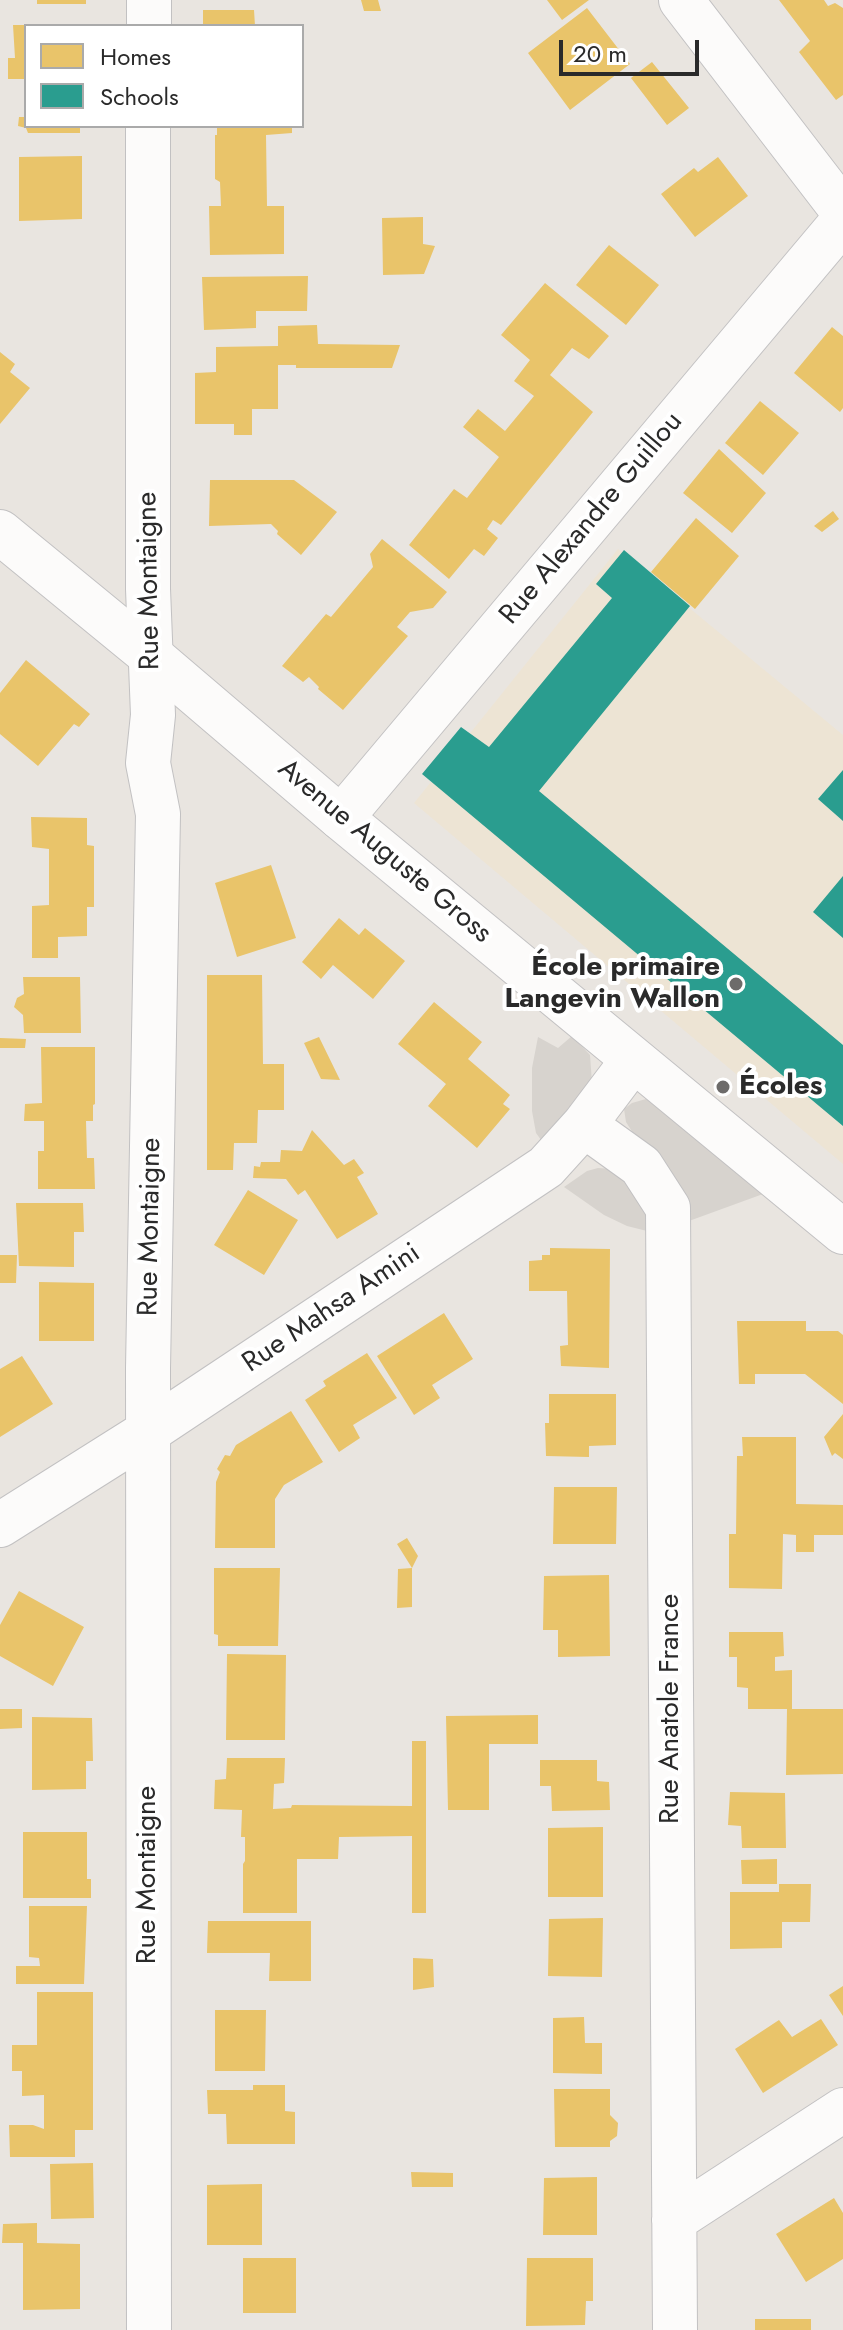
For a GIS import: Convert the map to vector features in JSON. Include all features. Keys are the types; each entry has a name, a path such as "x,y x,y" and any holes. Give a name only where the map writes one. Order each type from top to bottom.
{"street":[{"path":"149,0 149,24"},
{"path":"681,0 843,211"},
{"name":"Rue Montaigne","path":"148,128 150,655 153,715 148,763 158,814 149,1431 149,2330"},
{"name":"Rue Alexandre Guillou","path":"341,818 843,221"},
{"name":"Avenue Auguste Gross","path":"0,532 843,1232"},
{"name":"Rue Mahsa Amini","path":"0,1525 149,1431 546,1167 584,1125 633,1060"},
{"name":"Rue Anatole France","path":"584,1125 641,1166 668,1208 675,2330"},
{"path":"674,2220 843,2110"}],"shaded area":[{"name":"École primaire Langevin Wallon","path":"618,549 843,735 843,1164 414,803"},
{"path":"572,1036 590,1055 592,1083 544,1144 536,1133 532,1111 532,1068 538,1037 558,1048"},
{"path":"646,1099 763,1194 689,1221 626,1122 624,1109"},
{"path":"598,1168 625,1174 650,1221 647,1231 604,1215 564,1187 587,1171"}],"building: Homes":[{"path":"37,0 86,0 86,4 37,4"},
{"path":"361,0 378,0 381,11 364,11"},
{"path":"547,0 589,0 562,20"},
{"path":"779,0 824,0 828,6 835,3 843,8 843,95 836,100 799,52 810,41"},
{"path":"587,8 630,64 570,110 528,53"},
{"path":"203,10 254,10 255,24 203,24"},
{"path":"13,25 24,25 24,79 8,79 8,58 15,58"},
{"path":"652,62 689,108 667,125 631,78"},
{"path":"19,117 24,117 24,128 18,126"},
{"path":"26,128 80,128 80,133 28,133"},
{"path":"217,128 292,128 292,133 266,135 267,206 284,206 284,254 210,255 209,206 221,206 220,182 215,179"},
{"path":"82,156 82,219 19,221 19,157"},
{"path":"718,157 748,196 695,237 661,194 694,168 698,172"},
{"path":"423,217 423,244 435,246 424,274 383,275 382,218"},
{"path":"609,245 659,285 626,325 576,285"},
{"path":"308,276 307,311 256,311 256,328 204,330 202,277"},
{"path":"545,283 609,336 589,359 572,348 550,375 593,412 501,525 493,520 487,529 498,538 484,556 474,549 449,579 409,545 454,489 467,498 499,457 463,427 478,409 505,431 534,396 514,381 530,360 501,335"},
{"path":"317,325 318,344 400,345 392,368 296,368 296,365 278,365 278,409 252,409 252,435 234,435 234,424 195,424 195,373 216,372 216,347 278,346 278,326"},
{"path":"832,327 843,336 843,408 840,412 794,373"},
{"path":"0,352 15,364 10,372 30,388 0,424"},
{"path":"760,401 799,433 763,475 725,443"},
{"path":"719,449 766,493 732,533 683,493"},
{"path":"210,480 294,480 337,512 301,555 277,534 278,531 271,524 209,526"},
{"path":"833,511 839,519 822,532 814,526"},
{"path":"696,518 739,556 695,609 651,572"},
{"path":"382,539 447,592 433,608 410,612 397,627 408,636 343,710 309,677 303,682 282,666 326,614 331,617 373,567 370,554"},
{"path":"26,660 90,714 79,727 74,724 38,766 0,734 0,693"},
{"path":"31,817 87,818 87,845 94,846 94,907 87,907 87,936 58,937 58,958 32,958 32,906 49,905 49,849 32,847"},
{"path":"271,865 296,938 237,957 215,883"},
{"path":"339,918 359,935 365,928 405,961 373,999 333,965 321,979 302,962"},
{"path":"207,975 262,975 263,1064 284,1064 284,1110 258,1110 257,1143 234,1143 233,1170 207,1170"},
{"path":"23,977 80,977 81,1033 24,1033 23,1015 14,1007 17,998 24,994"},
{"path":"434,1002 482,1042 468,1059 510,1095 503,1104 510,1109 477,1148 428,1106 446,1084 398,1044"},
{"path":"319,1037 340,1080 321,1079 304,1043"},
{"path":"0,1038 26,1039 25,1048 0,1048"},
{"path":"41,1047 95,1047 93,1121 86,1121 87,1158 94,1158 95,1189 38,1189 38,1151 44,1151 44,1121 24,1121 25,1104 42,1103"},
{"path":"312,1130 344,1165 354,1159 364,1173 357,1177 378,1214 337,1239 305,1190 298,1195 286,1179 253,1178 254,1166 260,1167 261,1162 280,1162 281,1150 302,1151"},
{"path":"248,1190 298,1220 264,1275 214,1245"},
{"path":"16,1203 83,1203 84,1232 74,1232 74,1267 19,1266"},
{"path":"550,1248 610,1249 609,1368 561,1366 560,1346 568,1345 567,1291 529,1291 529,1261 542,1260 542,1255 550,1255"},
{"path":"0,1255 17,1255 16,1283 0,1283"},
{"path":"39,1282 94,1283 94,1341 39,1341"},
{"path":"444,1313 473,1359 432,1385 440,1398 414,1415 377,1356"},
{"path":"737,1321 806,1321 806,1331 838,1331 843,1335 843,1404 805,1374 755,1374 755,1384 739,1384"},
{"path":"367,1353 397,1398 353,1425 360,1438 339,1452 305,1400 326,1386 323,1381"},
{"path":"22,1356 53,1404 0,1437 0,1369"},
{"path":"549,1394 616,1394 616,1445 589,1446 589,1457 546,1456 545,1423 549,1423"},
{"path":"291,1411 323,1462 284,1485 275,1499 275,1548 215,1548 216,1482 220,1472 217,1469 225,1455 230,1456 236,1445"},
{"path":"843,1414 843,1459 835,1453 832,1456 824,1437"},
{"path":"742,1437 796,1437 796,1504 843,1505 843,1535 814,1535 814,1552 796,1552 796,1535 783,1534 782,1589 729,1588 729,1534 736,1534 737,1456 743,1456"},
{"path":"554,1487 617,1487 616,1544 553,1544"},
{"path":"407,1538 418,1556 412,1568 397,1544"},
{"path":"214,1568 280,1568 278,1646 218,1646 218,1635 214,1634"},
{"path":"412,1568 412,1607 397,1608 398,1569"},
{"path":"609,1575 610,1656 558,1657 558,1630 543,1630 544,1576"},
{"path":"19,1591 84,1627 53,1686 0,1656 0,1625"},
{"path":"729,1632 783,1632 784,1656 775,1657 775,1671 792,1670 792,1709 843,1709 843,1774 786,1775 787,1709 748,1709 748,1688 737,1687 737,1657 729,1657"},
{"path":"227,1654 286,1655 285,1740 226,1740"},
{"path":"0,1709 22,1709 22,1728 0,1729"},
{"path":"538,1715 538,1744 489,1744 489,1810 448,1810 446,1716"},
{"path":"32,1717 92,1718 93,1761 86,1761 86,1789 32,1790"},
{"path":"412,1741 426,1741 426,1913 412,1913 412,1836 339,1837 338,1859 297,1859 297,1913 243,1913 245,1837 241,1837 242,1810 214,1809 215,1780 226,1779 227,1758 285,1758 284,1783 274,1784 273,1809 291,1808 292,1805 412,1806"},
{"path":"540,1760 597,1760 597,1781 609,1782 610,1810 552,1811 551,1786 540,1786"},
{"path":"730,1792 785,1793 786,1848 742,1848 741,1826 728,1825"},
{"path":"603,1827 603,1897 548,1897 548,1828"},
{"path":"23,1832 87,1832 87,1879 91,1879 91,1898 23,1898"},
{"path":"777,1859 777,1884 742,1884 741,1860"},
{"path":"779,1884 811,1884 810,1922 782,1922 782,1948 730,1949 730,1892 779,1892"},
{"path":"29,1906 87,1906 84,1984 16,1984 16,1966 40,1966 39,1958 29,1957"},
{"path":"603,1918 602,1977 548,1976 549,1919"},
{"path":"208,1921 311,1921 311,1981 269,1981 270,1953 207,1953"},
{"path":"413,1958 433,1959 434,1987 413,1990"},
{"path":"843,1986 843,2016 829,1995"},
{"path":"37,1992 93,1992 93,2130 75,2130 75,2157 10,2157 9,2125 33,2125 44,2129 44,2095 22,2096 22,2071 12,2071 12,2045 37,2045"},
{"path":"215,2010 266,2010 265,2071 215,2071"},
{"path":"584,2017 585,2043 602,2043 602,2074 553,2073 553,2018"},
{"path":"821,2019 838,2045 763,2093 735,2049 779,2020 792,2037"},
{"path":"253,2085 285,2085 285,2111 295,2112 295,2144 227,2144 226,2114 208,2114 207,2090 253,2090"},
{"path":"554,2089 610,2089 610,2115 618,2123 617,2136 610,2141 610,2147 555,2147"},
{"path":"93,2163 94,2218 51,2219 50,2164"},
{"path":"411,2172 453,2173 453,2187 412,2187"},
{"path":"597,2177 597,2235 543,2235 544,2178"},
{"path":"262,2184 262,2245 207,2245 207,2185"},
{"path":"834,2198 843,2213 843,2259 806,2282 776,2234"},
{"path":"37,2223 37,2243 80,2244 80,2309 23,2310 23,2243 2,2243 3,2224"},
{"path":"243,2258 296,2258 296,2313 243,2313"},
{"path":"527,2258 593,2258 593,2301 586,2301 585,2325 526,2326"},
{"path":"755,2319 811,2319 811,2330 755,2330"}],"building: Schools":[{"path":"624,550 690,606 539,791 843,1045 843,1126 422,774 461,727 489,747 612,598 596,584"},
{"path":"843,770 843,821 818,799"},
{"path":"843,876 843,938 813,912"}],"place":[{"name":"École primaire Langevin Wallon","path":"736,984"},
{"name":"Écoles","path":"723,1087"}]}
